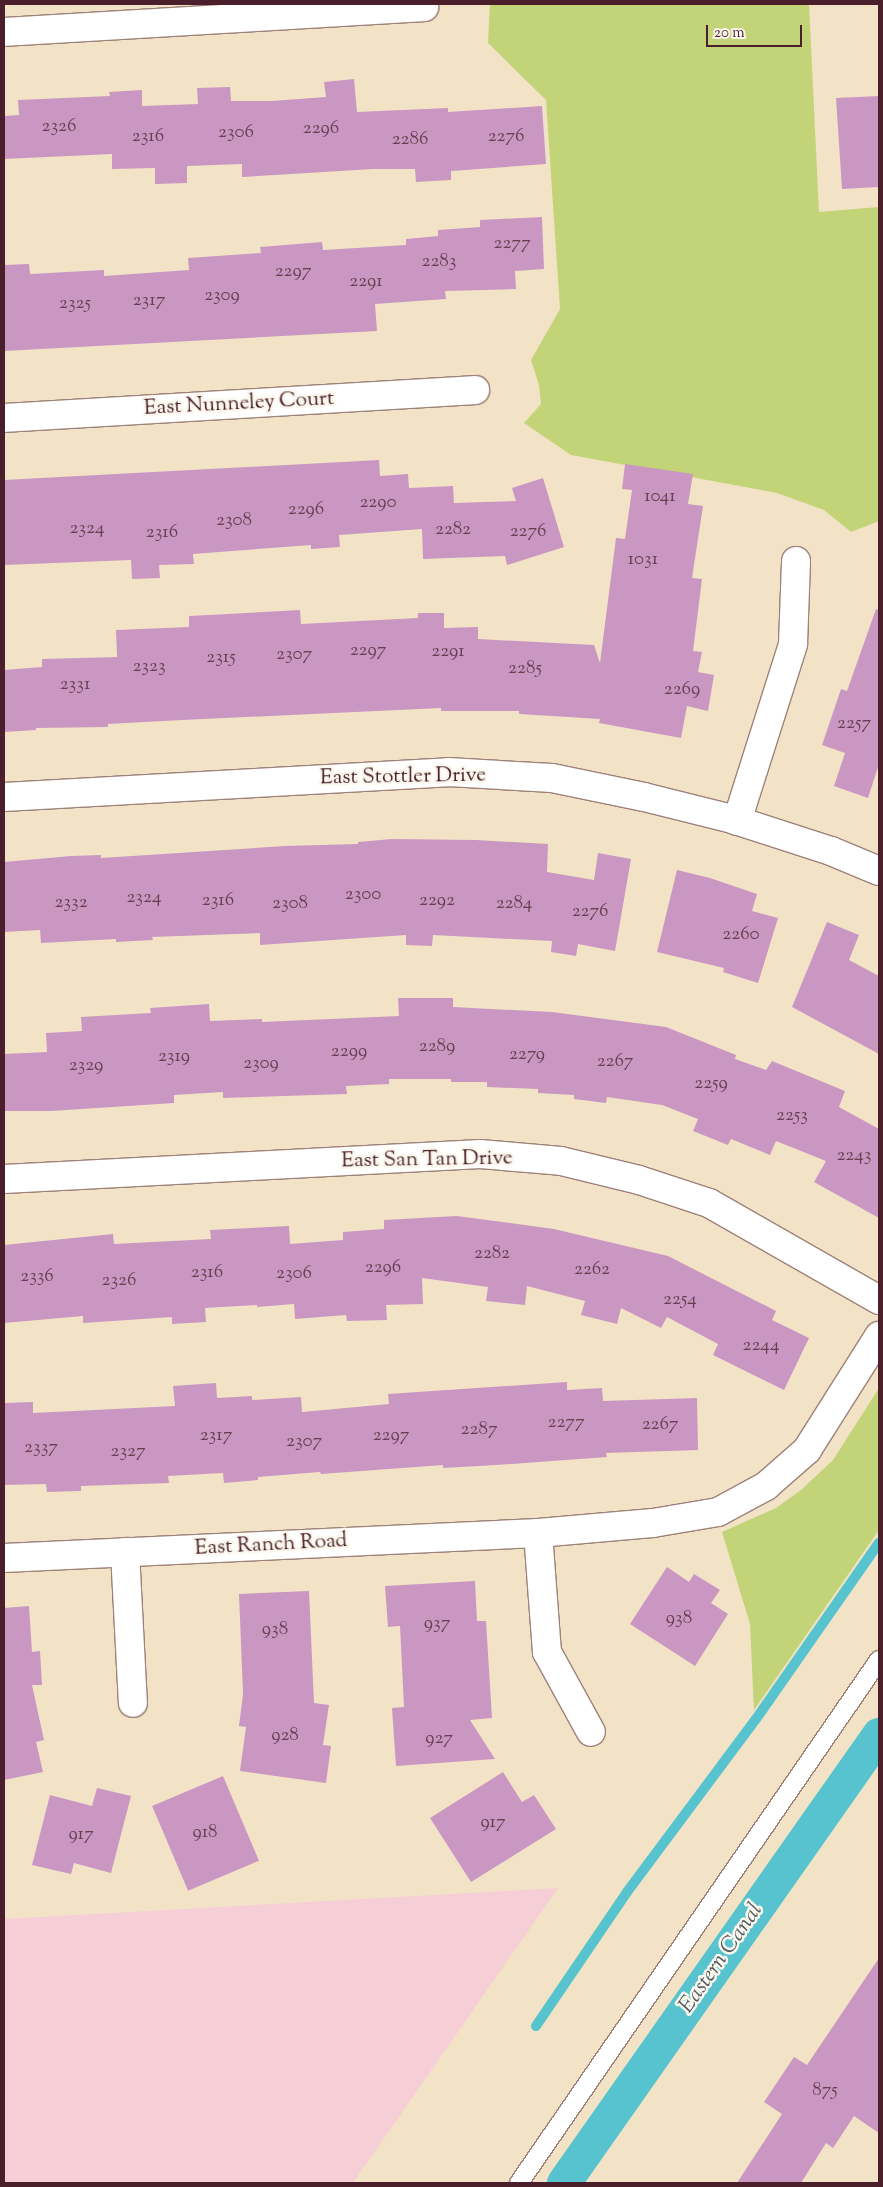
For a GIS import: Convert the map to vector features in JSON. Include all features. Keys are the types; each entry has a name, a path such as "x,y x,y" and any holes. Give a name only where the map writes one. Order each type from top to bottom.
{"street":[{"path":"4,32 424,7"},
{"name":"East Nunneley Court","path":"4,418 475,390"},
{"path":"738,822 793,644 796,561"},
{"name":"East Stottler Drive","path":"4,797 448,772 552,778 644,797 738,822 831,851 879,871"},
{"name":"East San Tan Drive","path":"4,1179 480,1154 561,1161 639,1180 709,1203 879,1300"},
{"name":"East Ranch Road","path":"4,1558 538,1533 653,1523 718,1512 766,1486 807,1450 879,1336"},
{"path":"538,1533 547,1652 591,1732"},
{"path":"125,1552 133,1703"}],"lane":[{"path":"519,2183 879,1660"}],"shaded area":[{"path":"558,1888 353,2183 4,2183 4,1919"}],"green space":[{"path":"490,4 809,4 819,212 879,207 879,521 851,532 824,510 777,493 571,455 524,423 541,404 539,385 531,360 560,309 546,100 488,43"},
{"path":"879,1388 879,1530 754,1710 750,1624 722,1532 776,1508 801,1490 833,1460"}],"building":[{"path":"354,79 357,112 448,108 448,112 542,106 546,164 451,171 451,180 416,182 415,169 373,169 242,177 242,164 187,166 187,183 155,184 155,168 112,169 112,154 4,159 4,116 19,115 18,100 110,96 109,92 142,90 142,106 198,104 197,88 230,87 231,101 272,101 326,97 324,82"},
{"path":"879,96 879,187 842,189 836,98"},
{"path":"542,217 544,269 515,271 516,289 445,291 446,299 375,304 377,331 4,351 4,265 29,264 30,274 104,270 104,276 189,270 188,258 261,253 260,247 322,242 323,250 406,245 406,239 438,236 438,230 480,227 480,220"},
{"path":"379,460 380,476 408,474 409,488 453,486 454,503 516,501 512,488 543,478 564,547 507,565 505,556 423,559 422,529 339,535 340,547 311,549 311,545 193,554 194,564 159,565 160,578 132,579 131,560 4,565 4,480"},
{"path":"625,464 693,474 688,504 703,506 692,578 702,579 693,651 702,652 698,672 714,675 708,711 687,706 681,738 599,723 600,719 519,714 519,711 441,711 441,708 108,724 108,727 36,728 36,730 4,732 4,670 42,667 42,659 117,657 116,630 189,627 189,616 300,610 301,624 418,618 418,613 444,613 444,628 478,627 478,639 594,645 600,663 616,538 625,539 632,490 622,489"},
{"path":"876,609 879,610 879,764 868,798 834,786 845,753 822,745 841,689 847,691"},
{"path":"392,839 476,840 548,844 547,872 594,880 598,853 631,859 615,951 578,944 576,956 551,952 552,941 433,935 432,946 406,945 406,935 260,945 260,933 152,937 153,940 116,942 116,939 41,943 40,930 4,932 4,862 71,856 101,855 101,858 285,846 358,844 358,842"},
{"path":"677,870 710,878 757,894 752,911 778,918 758,983 723,972 724,968 657,952"},
{"path":"827,922 859,935 849,960 879,976 879,1054 792,1007"},
{"path":"398,998 453,998 453,1007 552,1012 666,1027 736,1055 735,1059 766,1070 772,1061 845,1091 839,1107 879,1129 879,1218 814,1182 826,1161 776,1141 770,1155 731,1139 728,1145 693,1131 698,1119 662,1105 607,1097 606,1103 574,1099 574,1095 538,1093 538,1089 487,1087 487,1082 451,1082 451,1079 389,1079 389,1084 346,1086 347,1094 223,1098 223,1092 174,1095 174,1103 51,1111 4,1111 4,1054 47,1052 46,1033 82,1031 81,1017 151,1013 150,1008 209,1004 210,1021 262,1019 262,1022 399,1016"},
{"path":"457,1216 554,1229 668,1256 776,1311 772,1320 809,1338 784,1390 713,1355 718,1344 667,1317 661,1328 621,1308 617,1324 581,1315 585,1301 527,1286 525,1305 486,1301 488,1287 422,1278 423,1304 386,1305 387,1320 347,1321 346,1315 295,1319 294,1304 205,1308 206,1322 172,1324 172,1317 83,1323 83,1316 4,1323 4,1245 113,1234 114,1244 211,1239 210,1230 289,1226 290,1244 343,1240 343,1232 384,1229 384,1220"},
{"path":"567,1382 567,1390 602,1388 603,1401 697,1398 698,1450 606,1453 607,1457 496,1465 443,1468 443,1465 321,1474 320,1472 258,1477 258,1480 224,1483 223,1473 168,1476 169,1483 81,1486 81,1491 47,1492 46,1484 4,1485 4,1403 33,1402 33,1413 175,1406 173,1386 216,1383 217,1398 252,1396 252,1400 301,1397 302,1412 389,1404 388,1394"},
{"path":"667,1567 689,1582 694,1574 720,1590 711,1603 728,1614 695,1666 630,1624"},
{"path":"475,1581 477,1621 486,1621 492,1718 470,1720 495,1759 396,1766 392,1708 404,1707 400,1626 388,1627 385,1586"},
{"path":"309,1591 314,1703 329,1705 323,1745 331,1746 326,1783 240,1771 246,1727 239,1726 243,1694 239,1594"},
{"path":"29,1606 32,1652 40,1651 42,1685 32,1685 44,1740 36,1742 43,1772 4,1780 4,1608"},
{"path":"503,1772 522,1802 534,1795 556,1829 471,1882 430,1818"},
{"path":"223,1776 259,1861 188,1891 152,1806"},
{"path":"97,1788 131,1796 111,1873 74,1863 71,1874 32,1865 50,1795 92,1806"},
{"path":"879,1958 879,2133 854,2116 833,2148 826,2143 801,2183 737,2183 782,2114 764,2102 794,2057 807,2065"}],"waterway":[{"path":"536,2026 627,1892 756,1719 879,1543"},
{"name":"Eastern Canal","path":"564,2183 879,1735"}]}
